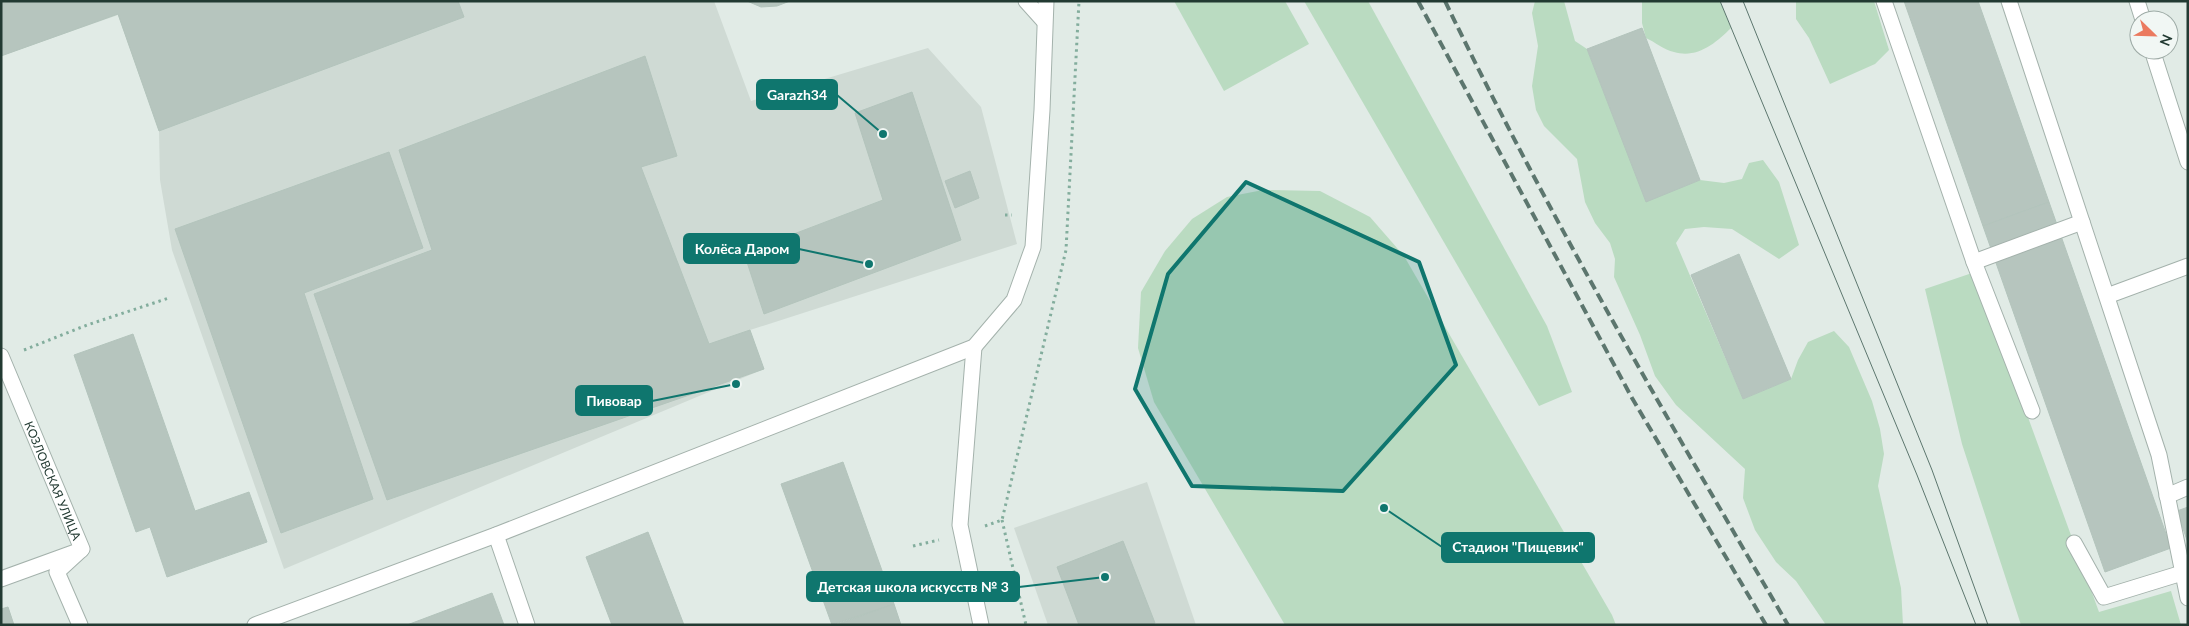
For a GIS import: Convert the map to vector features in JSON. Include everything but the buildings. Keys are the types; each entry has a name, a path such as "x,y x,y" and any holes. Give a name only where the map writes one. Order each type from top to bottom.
{"street":[{"path":"1026,1 1044,21"},
{"path":"256,625 496,535 974,347 1014,300 1033,247 1042,110 1046,1"},
{"path":"1884,1 1974,262 2032,411"},
{"path":"2009,1 2159,455 2188,598"},
{"path":"2155,60 2188,162"},
{"path":"1974,262 2082,222"},
{"path":"2107,296 2188,266"},
{"path":"974,347 960,525 981,625"},
{"name":"КОЗЛОВСКАЯ УЛИЦА","path":"1,356 82,549 57,572 80,625"},
{"path":"2167,496 2188,487"},
{"path":"496,535 527,625"},
{"path":"2074,543 2104,597 2182,573"},
{"path":"1,579 82,549"}],"path":[{"path":"1026,625 1002,520 1066,250 1079,1"},
{"path":"20,352 87,326 169,298"},
{"path":"913,546 962,535 1002,520"}],"highlighted area":[{"path":"1246,182 1419,262 1456,365 1343,491 1192,486 1135,389 1168,274"}],"shaded area":[{"path":"1,1 714,1 751,101 928,48 981,107 1017,244 750,330 764,369 284,569 172,250 160,180 159,131 118,15 1,56"},
{"path":"1147,482 1196,625 1048,625 1014,528"}],"green space":[{"path":"1174,1 1285,1 1309,44 1224,91"},
{"path":"1304,1 1368,1 1547,326 1572,392 1539,406"},
{"path":"1535,1 1564,1 1575,41 1587,49 1646,201 1700,180 1724,183 1742,179 1749,163 1763,160 1779,182 1799,245 1779,259 1732,229 1704,227 1685,229 1676,243 1743,399 1791,379 1798,360 1808,342 1834,331 1849,347 1872,401 1880,429 1884,454 1878,486 1901,588 1903,625 1826,625 1796,581 1776,562 1755,530 1743,498 1745,469 1676,405 1655,376 1640,335 1614,277 1615,259 1610,243 1595,223 1585,202 1577,159 1544,126 1536,110 1532,86 1538,46 1532,13"},
{"path":"1642,1 1720,1 1731,28 1706,48 1682,54 1670,51 1646,38 1642,23"},
{"path":"1796,1 1874,1 1889,50 1875,64 1830,84 1809,38 1796,19"},
{"path":"1263,190 1320,191 1370,217 1404,256 1612,615 1616,625 1285,625 1154,402 1138,348 1141,292 1165,251 1192,219 1227,197"},
{"path":"1975,272 2099,612 2171,591 2181,625 2021,625 1962,444 1925,289"}],"tram line":[{"path":"1720,1 1917,475 1976,625"},
{"path":"1743,1 1932,470 1988,625"}],"railway":[{"path":"1418,1 1632,398 1766,625"},
{"path":"1445,1 1484,81 1567,238 1654,394 1788,625"}],"place":[{"name":"Garazh34","path":"883,134"},
{"name":"Колёса Даром","path":"869,264"},
{"name":"Пивовар","path":"736,384"},
{"name":"Стадион \"Пищевик\"","path":"1384,508"},
{"name":"Детская школа искусств № 3","path":"1105,577"}]}
